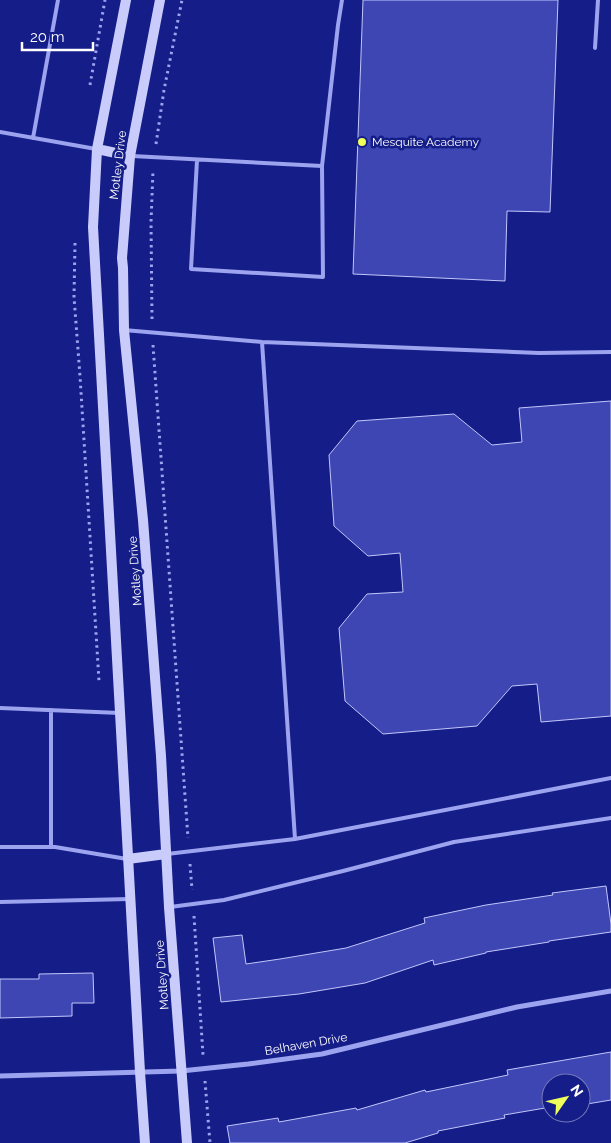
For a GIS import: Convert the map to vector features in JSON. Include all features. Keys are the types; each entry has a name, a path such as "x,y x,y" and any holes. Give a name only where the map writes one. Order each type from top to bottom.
{"main road":[{"name":"Motley Drive","path":"126,0 97,149 93,227 145,1143"},
{"name":"Motley Drive","path":"160,0 130,156 122,258 124,330 143,520 187,1143"},
{"path":"97,149 130,156"},
{"path":"128,859 166,854"}],"street":[{"name":"Belhaven Drive","path":"0,1076 181,1070 248,1064 322,1054 517,1007 611,991"}],"lane":[{"path":"33,138 58,0"},
{"path":"198,160 191,268 323,277 322,166 342,0"},
{"path":"595,48 598,0"},
{"path":"0,132 97,149"},
{"path":"130,156 322,166"},
{"path":"124,330 262,342 540,353 611,352"},
{"path":"262,342 295,839"},
{"path":"0,708 120,713"},
{"path":"51,710 51,847"},
{"path":"166,854 295,839 611,778"},
{"path":"169,907 233,898 344,872 454,842 611,818"},
{"path":"0,847 51,847 128,859"},
{"path":"0,902 130,899"}],"path":[{"path":"182,0 164,90 154,158 151,222 152,332 210,1143"}],"building":[{"path":"363,0 558,0 550,212 507,211 505,281 353,274"},
{"path":"611,401 611,716 541,722 537,684 512,686 477,726 383,734 345,701 339,628 367,594 403,592 400,553 368,556 334,526 329,455 357,421 454,414 492,445 522,442 519,408"},
{"path":"606,886 611,932 486,952 434,965 433,960 365,983 299,994 221,1002 213,938 242,935 246,964 346,948 425,923 424,918 486,905 553,895 552,893"},
{"path":"93,973 94,1003 72,1003 72,1016 0,1018 0,979 39,979 39,974"},
{"path":"611,1052 611,1100 591,1103 591,1073 541,1073 541,1109 504,1115 505,1118 438,1131 438,1133 405,1143 230,1143 227,1126 278,1118 279,1122 356,1108 357,1110 425,1090 426,1092 508,1075 507,1070"}],"place":[{"name":"Mesquite Academy","path":"362,142"}]}
